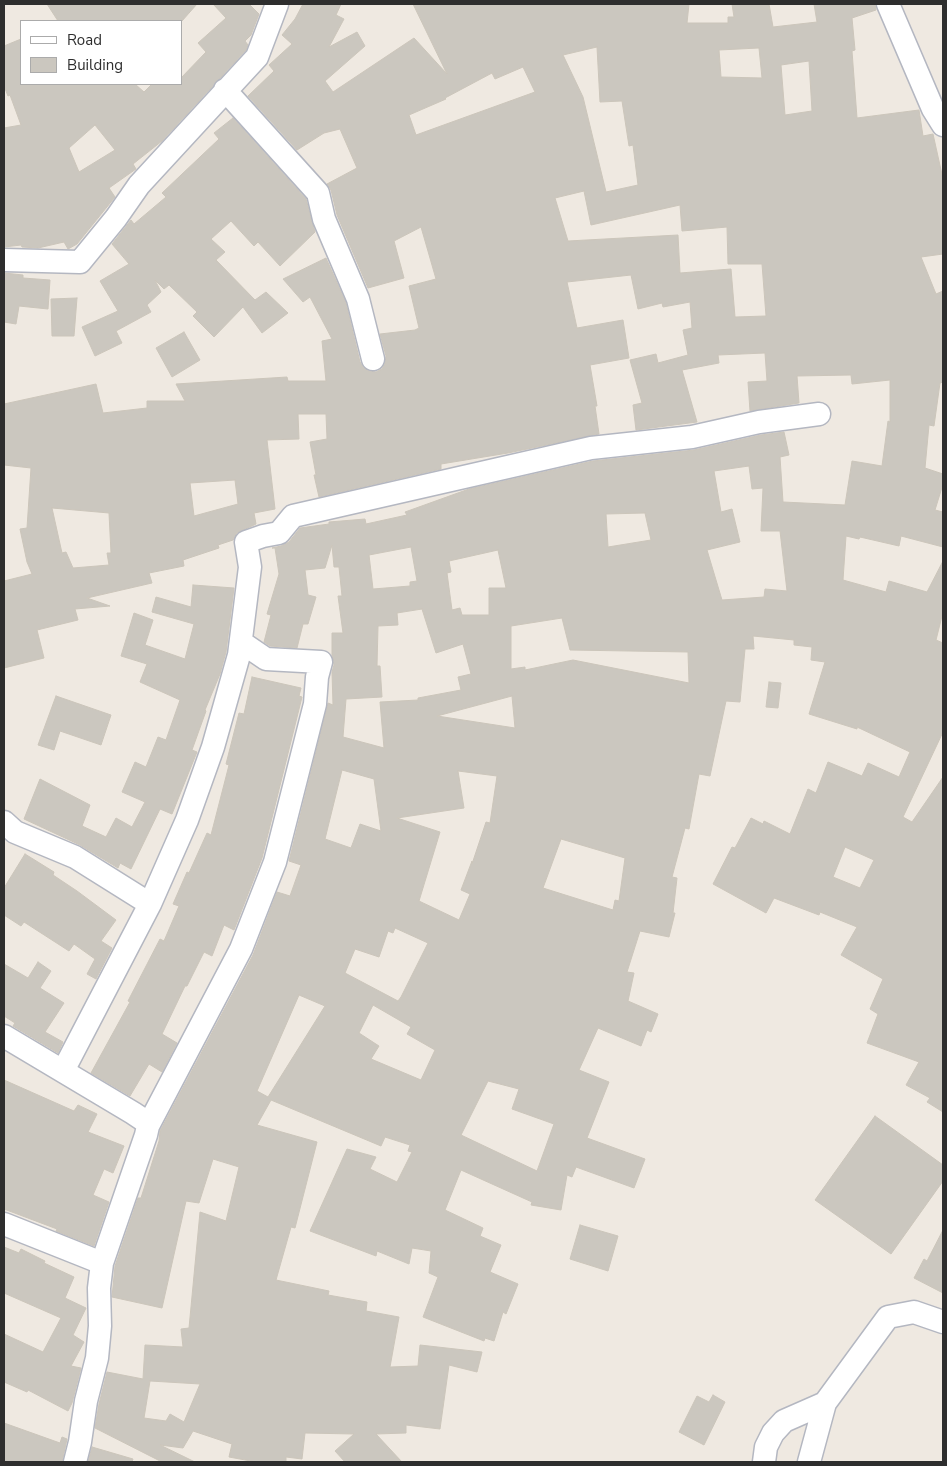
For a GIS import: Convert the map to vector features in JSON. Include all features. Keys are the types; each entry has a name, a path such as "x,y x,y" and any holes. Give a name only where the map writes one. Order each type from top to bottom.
{"street":[{"path":"4,260 80,262 116,218 139,185 257,57 277,4"},
{"path":"888,4 933,109 943,125"},
{"path":"225,90 318,193 324,219 358,299 373,359"},
{"path":"63,1071 150,904 187,820 206,765 239,655 250,568 246,542 279,533 293,516 591,448 692,437 759,422 819,414"},
{"path":"75,1462 86,1401 97,1358 100,1326 99,1288 102,1263 148,1126 241,949 275,862 315,704 317,677 321,662 266,659 240,642"},
{"path":"4,822 15,832 75,857 150,904"},
{"path":"4,1036 133,1113 145,1121 148,1126"},
{"path":"4,1224 102,1263"},
{"path":"809,1462 825,1403 888,1316 914,1312 943,1322"},
{"path":"764,1462 766,1448 773,1434 784,1421 825,1403"}],"building":[{"path":"47,4 197,4 182,21 57,20"},
{"path":"213,4 249,4 259,14 251,35 245,41 248,45 246,50 162,141 133,164 136,169 109,188 115,197 77,244 68,249 64,242 38,248 22,247 21,245 4,247 4,128 21,125 10,95 8,96 4,86 4,46 20,39 20,85 136,85 144,92 151,85 182,85 182,77 206,52 198,43 226,18","holes":["95,125 115,150 79,172 69,148"]},
{"path":"303,4 341,4 336,15 344,19 329,47 357,32 365,46 325,81 333,92 414,38 447,74 413,4 689,4 687,23 728,23 728,17 734,17 732,4 769,4 773,27 817,22 814,4 875,4 876,10 852,18 855,50 852,51 857,118 919,110 923,136 933,134 943,179 943,254 921,257 936,294 943,291 943,382 940,383 934,426 929,425 925,468 943,474 943,484 935,510 943,512 943,547 901,536 899,546 860,537 859,539 846,536 843,580 886,592 889,581 927,592 943,561 943,612 936,640 943,643 943,732 903,817 912,822 943,777 943,1112 927,1102 930,1098 906,1085 919,1062 867,1043 878,1014 870,1009 883,979 841,955 857,927 820,912 819,915 774,898 766,913 713,884 732,847 735,848 751,818 763,824 764,821 790,834 808,789 816,793 828,762 862,776 868,763 899,777 910,752 857,727 857,729 809,714 825,662 811,660 812,647 794,645 794,640 753,636 754,649 745,649 740,702 726,701 710,776 699,774 689,829 685,828 672,877 677,878 673,913 675,913 669,937 640,931 627,972 634,973 628,1001 658,1014 651,1032 647,1030 641,1046 598,1028 579,1070 609,1082 587,1138 645,1159 634,1188 576,1167 572,1177 567,1175 561,1210 531,1205 532,1202 461,1170 445,1210 483,1228 480,1236 501,1245 490,1272 518,1284 506,1314 503,1312 494,1341 485,1338 484,1341 423,1317 438,1277 429,1273 431,1251 412,1248 409,1264 377,1251 376,1256 310,1231 347,1149 376,1157 370,1169 397,1182 412,1152 408,1151 410,1145 385,1137 381,1146 271,1100 257,1125 317,1142 295,1228 291,1227 276,1280 329,1291 328,1295 367,1302 366,1311 399,1317 390,1367 418,1366 420,1345 482,1352 477,1372 449,1365 440,1429 406,1425 406,1433 376,1434 402,1462 345,1462 335,1451 354,1434 305,1433 302,1459 286,1457 286,1462 256,1462 229,1457 232,1444 193,1431 183,1448 160,1445 195,1462 162,1462 95,1428 107,1372 143,1379 145,1345 183,1347 181,1329 189,1328 200,1212 226,1221 239,1167 213,1159 199,1203 186,1201 162,1308 112,1297 115,1266 138,1198 141,1198 159,1141 160,1131 253,955 277,892 290,896 301,865 289,861 328,703 333,705 332,672 334,665 332,633 343,633 338,596 342,596 339,567 334,567 332,545 325,568 305,570 308,595 316,597 308,624 303,624 297,648 270,646 264,642 271,615 267,614 279,574 275,548 272,548 289,542 300,528 329,524 329,522 365,519 366,524 407,515 405,512 469,489 593,461 694,450 761,435 784,432 789,455 780,457 783,502 845,505 852,461 882,466 888,421 890,422 890,380 852,384 851,375 797,376 799,403 750,411 748,382 767,381 765,353 718,355 719,363 682,370 697,422 636,430 633,405 642,403 630,360 656,354 658,363 688,355 683,330 692,328 690,302 663,307 662,303 638,309 631,275 567,282 577,328 623,320 629,358 590,365 597,406 595,406 599,434 508,453 441,464 441,469 319,497 310,442 327,439 326,414 298,414 299,439 267,440 275,509 254,513 256,524 237,533 233,540 218,545 219,548 183,560 184,566 149,573 152,583 87,598 110,606 75,609 78,620 37,630 44,658 4,668 4,581 32,574 27,562 20,529 27,528 31,468 4,465 4,404 96,384 103,413 147,408 147,401 185,401 176,384 287,377 288,381 326,381 322,341 332,339 310,297 303,302 283,279 326,258 346,303 360,362 364,368 376,372 382,369 385,363 386,356 380,334 419,328 409,286 436,279 421,227 394,241 404,278 368,288 337,215 331,190 327,184 357,168 340,129 324,133 297,150 248,96 274,71 269,65 292,44 282,35 295,19","holes":["597,47 600,102 622,101 629,146 633,145 638,185 606,192 583,97 563,55","759,48 762,78 721,77 719,50","809,61 812,111 785,115 781,65","523,67 535,92 416,135 409,115 492,73 495,79","584,191 591,225 680,205 682,231 727,227 728,264 762,264 766,316 735,317 731,269 680,273 678,235 568,241 555,198","749,466 752,489 763,488 761,531 780,531 787,591 765,589 764,597 722,600 707,550 740,542 732,509 721,512 714,471","235,480 238,504 194,516 190,483","52,508 109,513 111,553 107,553 109,565 73,568 66,552 62,553","645,513 651,540 608,547 606,514","411,547 417,581 410,582 410,586 373,589 369,555","498,550 506,588 489,588 489,615 462,615 460,608 452,610 447,573 451,572 449,561","422,609 436,653 463,644 471,674 458,677 461,690 418,698 418,700 380,702 384,748 343,737 346,699 382,697 380,666 377,666 378,626 398,625 397,613","562,618 570,650 688,652 689,683 573,660 525,670 525,667 511,669 511,626","512,696 515,728 437,716","342,770 374,779 381,831 360,824 351,848 325,839","458,771 497,776 490,823 486,822 461,890 470,894 459,920 419,901 440,832 397,818 464,808","561,839 625,858 619,901 615,900 613,910 543,888","845,847 874,860 860,888 833,877","395,928 428,943 398,1001 345,973 355,949 379,957 388,931 393,933","299,995 325,1006 268,1097 257,1091","373,1005 411,1027 407,1034 435,1050 421,1080 371,1059 379,1046 359,1033","488,1081 519,1089 512,1109 554,1124 537,1171 461,1135","150,1381 200,1384 184,1422 170,1414 166,1421 144,1418"]},
{"path":"233,118 306,199 315,232 280,266 258,242 254,246 231,221 211,239 225,252 216,260 255,300 266,292 288,313 262,333 243,307 214,337 193,316 197,312 169,285 164,289 155,280 161,292 147,305 151,312 116,331 122,343 95,356 82,327 118,311 100,281 129,264 112,244 131,220 134,224 166,197 162,193 219,139 214,133"},
{"path":"4,273 23,275 23,278 50,280 48,309 19,306 16,324 4,322"},
{"path":"77,298 74,336 52,336 51,299"},
{"path":"184,332 200,360 172,377 156,348"},
{"path":"193,585 234,588 226,652 220,674 205,710 192,750 197,752 172,814 160,809 131,869 120,863 118,868 80,845 24,819 40,779 90,805 82,826 106,837 116,818 132,827 145,802 122,792 135,762 146,767 158,737 166,740 180,700 140,682 147,664 121,656 134,613 153,620 145,645 185,659 194,624 152,612 156,597 191,607"},
{"path":"252,677 301,688 299,696 302,697 262,858 234,930 224,925 212,956 204,952 162,1034 177,1043 162,1072 149,1064 130,1096 91,1073 130,1002 128,1001 160,939 164,941 179,906 173,904 187,872 189,873 207,833 211,835 229,765 226,764 239,713 244,714"},
{"path":"769,682 781,683 778,708 766,707"},
{"path":"56,696 111,715 101,745 60,731 54,750 38,745"},
{"path":"25,854 54,872 53,875 116,920 101,941 112,948 96,979 87,974 95,959 74,944 69,951 24,922 21,926 4,915 4,888"},
{"path":"38,962 51,971 40,988 64,1003 45,1032 63,1042 58,1053 13,1026 15,1023 4,1016 4,964 28,978"},
{"path":"4,1080 74,1111 78,1105 97,1114 88,1132 124,1146 113,1173 104,1169 93,1195 109,1202 94,1246 56,1231 57,1229 4,1209"},
{"path":"875,1116 943,1165 943,1181 891,1254 815,1200"},
{"path":"580,1225 618,1236 608,1271 570,1259"},
{"path":"943,1230 943,1293 914,1278 924,1259 927,1261"},
{"path":"4,1247 19,1253 21,1249 45,1261 44,1263 74,1277 65,1298 86,1308 73,1335 84,1342 71,1366 81,1368 72,1403 68,1411 28,1390 27,1392 4,1382 4,1334 43,1352 61,1318 4,1293"},
{"path":"713,1395 725,1402 704,1445 679,1432 697,1396 709,1402"},
{"path":"4,1423 60,1443 62,1437 67,1439 62,1462 4,1462"},
{"path":"92,1447 133,1459 132,1462 88,1462"}]}
